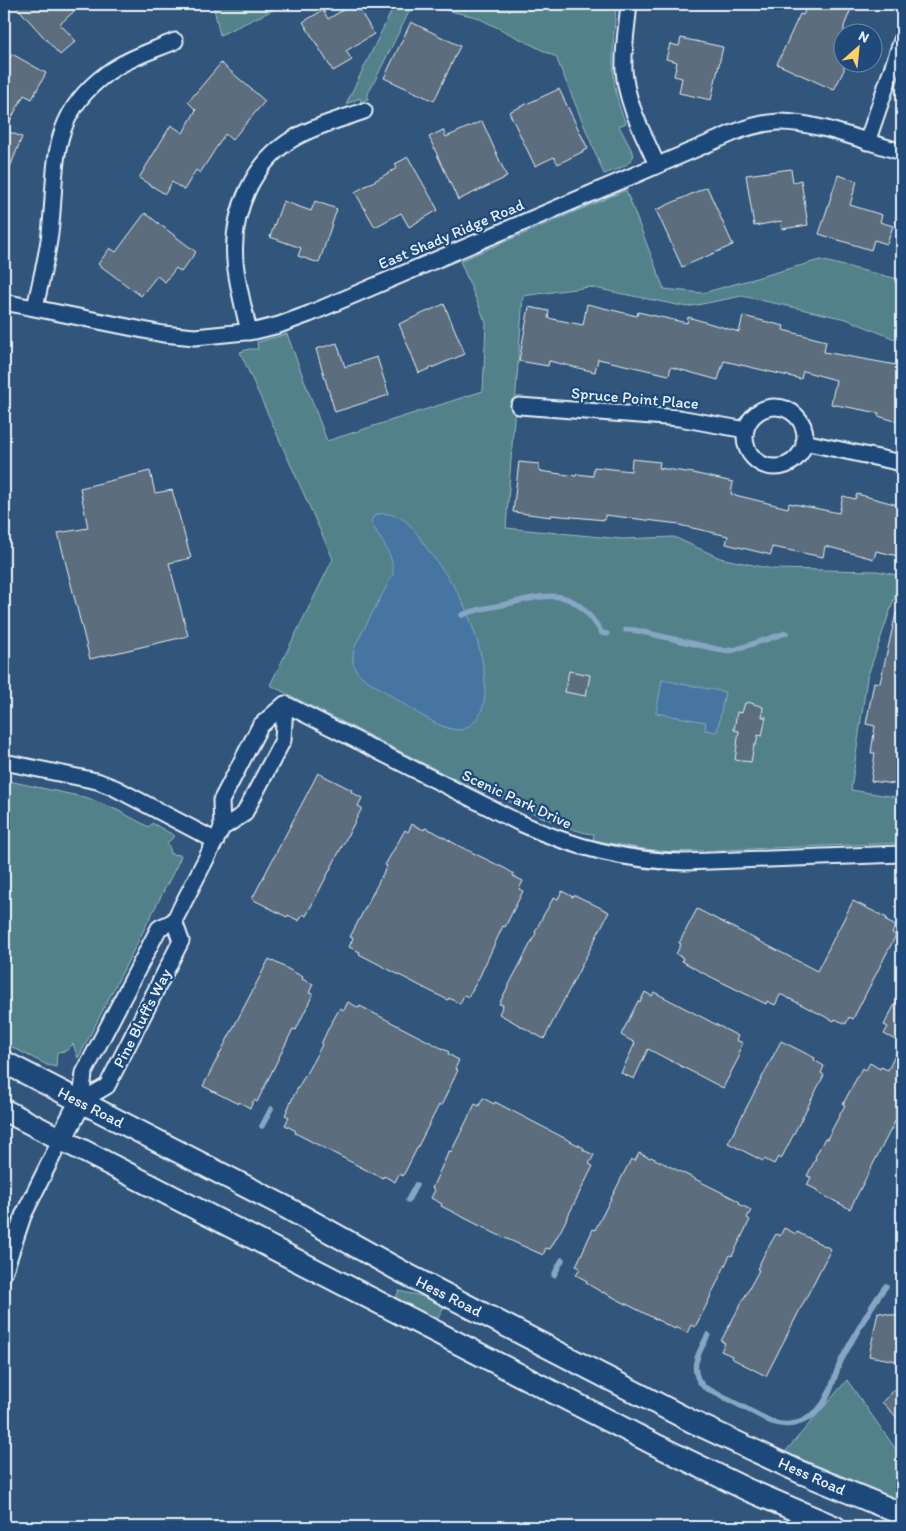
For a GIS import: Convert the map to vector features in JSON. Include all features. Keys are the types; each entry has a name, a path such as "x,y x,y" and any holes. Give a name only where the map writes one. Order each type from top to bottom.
{"main road":[{"name":"Hess Road","path":"4,1062 280,1204 406,1274 691,1421 800,1472 902,1514"},
{"name":"Pine Bluffs Way","path":"61,1139 81,1101"},
{"path":"4,1110 648,1441 748,1490 836,1527"}],"street":[{"path":"629,4 624,64 625,82 634,112 657,165"},
{"path":"866,142 902,40"},
{"path":"35,308 50,234 55,156 65,124 84,95 106,74 126,62 175,41"},
{"path":"249,332 236,270 235,249 238,220 249,188 266,162 286,144 301,134 364,110"},
{"name":"East Shady Ridge Road","path":"4,302 179,336 249,332 279,325 304,316 740,130 766,123 798,124 819,128 902,152"},
{"name":"Spruce Point Place","path":"519,406 679,418 746,430"},
{"path":"769,408 781,408 792,412 800,420 804,431 804,442 800,452 793,460 783,466 772,467 762,463 753,456 747,447 746,430 750,420 758,412 769,408"},
{"path":"804,442 902,463"},
{"name":"Pine Bluffs Way","path":"219,834 244,814 283,740 285,704"},
{"name":"Pine Bluffs Way","path":"81,1101 84,1073 159,928 174,921 219,834 222,801 260,726 285,704"},
{"name":"Scenic Park Drive","path":"285,704 520,823 564,841 605,853 648,860 685,862 902,854"},
{"path":"4,762 71,774 97,781 219,834"},
{"name":"Pine Bluffs Way","path":"81,1101 107,1086 181,941 174,921"},
{"name":"Pine Bluffs Way","path":"4,1273 23,1216 61,1139"}],"green space":[{"path":"213,4 286,4 220,35"},
{"path":"395,4 413,4 368,94 368,99 361,102 360,98 346,104"},
{"path":"420,4 595,4 616,8 613,52 614,80 616,95 626,123 619,126 634,155 632,159 621,168 604,174 556,57 476,17"},
{"path":"626,190 664,289 703,293 820,260 902,280 902,342 846,319 742,296 687,307 589,287 523,296 506,528 622,539 674,537 720,558 772,569 877,571 902,576 867,678 851,790 902,798 902,843 670,852 593,840 594,834 585,833 557,823 487,789 484,794 270,685 333,559 240,352 258,349 257,342 287,334 327,441 483,391 486,323 460,261"},
{"path":"4,780 88,798 117,810 149,827 152,823 175,836 167,843 170,854 181,855 81,1053 78,1058 73,1044 66,1051 57,1052 56,1067 47,1065 4,1043"},
{"path":"399,1291 421,1296 444,1306 437,1320 395,1299"},
{"path":"847,1380 902,1458 902,1501 785,1452"}],"water":[{"path":"379,514 396,516 409,524 449,579 466,609 481,657 485,691 483,705 478,717 460,730 443,726 411,709 364,678 355,668 353,654 356,644 393,574 389,553 371,521 374,516"},
{"path":"662,680 725,692 717,732 705,730 706,722 656,713"}],"building":[{"path":"14,4 82,4 60,24 76,41 60,55"},
{"path":"356,4 374,34 346,51 352,60 333,71 303,22 323,10 328,19"},
{"path":"808,4 853,4 846,22 834,22 834,72 843,72 834,90 777,64 800,14 803,15"},
{"path":"411,22 460,46 434,101 384,78"},
{"path":"681,38 723,47 711,100 679,93 682,78 674,76 677,62 666,59 670,44 679,46"},
{"path":"12,54 46,73 32,99 24,95 5,130 22,137 4,180 4,55 10,58"},
{"path":"221,63 265,101 232,140 225,134 200,173 196,170 184,190 172,182 165,194 139,178 171,125 183,133 196,110 188,102"},
{"path":"559,89 588,149 558,164 554,157 535,166 509,112"},
{"path":"482,121 507,177 458,200 429,137 443,130 446,137"},
{"path":"408,157 438,210 409,227 401,213 375,227 355,192 397,168 395,164"},
{"path":"791,169 793,182 801,180 808,225 782,229 781,221 754,226 746,175"},
{"path":"838,175 857,181 850,205 882,215 880,222 893,226 887,244 874,240 871,250 819,234"},
{"path":"707,187 733,245 682,267 656,210"},
{"path":"283,201 311,211 315,201 337,209 319,263 298,256 301,248 270,237"},
{"path":"145,213 196,252 181,272 176,268 165,282 157,276 141,296 98,264 110,248 116,252"},
{"path":"444,304 465,354 419,373 399,324"},
{"path":"587,304 637,316 638,312 687,323 688,317 739,332 743,316 784,326 783,330 826,341 824,352 902,366 902,423 878,416 879,413 831,404 836,380 803,371 801,379 724,361 718,380 671,367 669,375 598,359 595,372 549,361 548,366 519,361 529,307 549,311 548,318 583,325"},
{"path":"337,343 345,367 377,357 389,395 335,412 316,349"},
{"path":"632,459 660,462 659,468 733,482 731,494 788,508 789,503 839,513 843,496 855,499 857,494 902,506 902,557 876,551 874,559 825,546 823,557 772,547 771,555 726,544 728,536 679,524 605,515 605,520 551,515 551,517 513,512 519,462 539,464 539,471 576,476 577,474 593,476 594,467 631,471"},
{"path":"150,471 155,493 172,490 191,558 169,563 188,636 90,659 58,533 88,528 80,488"},
{"path":"896,613 902,614 902,785 871,781 875,753 871,753 875,726 866,724 874,682 880,683"},
{"path":"569,671 590,675 586,696 565,692"},
{"path":"748,702 763,707 762,717 766,717 762,736 758,735 756,745 754,745 751,762 735,760 739,731 734,730 737,712 742,713 745,703"},
{"path":"318,773 352,790 351,792 362,798 358,806 362,808 306,916 303,914 299,921 252,899"},
{"path":"412,824 424,830 425,828 433,831 506,869 514,874 513,876 523,881 519,889 523,891 505,927 503,926 478,980 468,997 464,995 460,1004 430,991 349,947 353,938 350,937 387,866 385,865 405,830 408,832"},
{"path":"562,891 573,897 575,895 609,912 544,1039 499,1014 503,1005 499,1004 543,916 554,897 558,899"},
{"path":"853,901 887,918 886,921 896,926 892,933 896,935 853,1019 849,1017 846,1024 835,1019 834,1021 782,995 780,995 775,1005 767,1001 766,1004 699,971 682,961 683,958 676,954 681,944 679,943 697,909 817,971"},
{"path":"269,959 313,984 309,993 313,994 296,1030 293,1029 257,1102 254,1100 250,1108 203,1086"},
{"path":"902,991 902,1108 850,1209 807,1185 811,1177 807,1176 825,1138 827,1139 845,1105 843,1104 862,1068 866,1070 870,1063 880,1069 881,1067 888,1070 901,1043 884,1034 888,1027 884,1025"},
{"path":"645,992 652,996 654,992 738,1036 736,1040 743,1043 738,1053 740,1055 723,1088 648,1049 634,1079 621,1073 635,1043 621,1035 638,1001 640,1002"},
{"path":"348,1002 359,1008 360,1006 449,1052 448,1054 459,1060 455,1069 458,1070 441,1106 439,1105 403,1176 399,1174 395,1182 384,1176 383,1178 376,1175 295,1133 296,1131 285,1125 289,1117 285,1115 294,1095 340,1008 344,1010"},
{"path":"781,1041 815,1058 814,1060 824,1066 821,1073 824,1075 781,1159 778,1157 774,1164 764,1159 763,1161 728,1143"},
{"path":"483,1098 494,1104 495,1102 594,1155 589,1164 593,1166 561,1230 550,1249 546,1248 543,1255 496,1234 441,1206 442,1204 431,1198 435,1190 432,1188 449,1151 451,1152 475,1104 479,1106"},
{"path":"639,1153 651,1157 733,1198 740,1202 739,1204 751,1210 747,1218 750,1220 732,1256 730,1255 705,1308 695,1327 691,1325 687,1333 676,1327 675,1329 603,1293 576,1275 580,1268 576,1266 593,1229 595,1230 631,1159 635,1161"},
{"path":"784,1228 796,1234 797,1232 831,1249 766,1376 721,1351 725,1343 721,1341 759,1270 757,1269 765,1253 776,1234 780,1236"},
{"path":"878,1312 902,1317 902,1362 869,1356"},
{"path":"902,1383 902,1423 882,1402"}],"waterway":[{"path":"462,615 538,597 561,597 572,601 582,608 592,618 602,633 607,634"},
{"path":"626,630 634,630 725,651 734,650 786,633"},
{"path":"262,1126 271,1109"},
{"path":"408,1200 416,1185"},
{"path":"554,1275 562,1260"},
{"path":"708,1335 698,1354 695,1368 699,1381 704,1387 772,1422 781,1424 798,1423 812,1415 824,1403 842,1359 868,1312 886,1286"}]}
